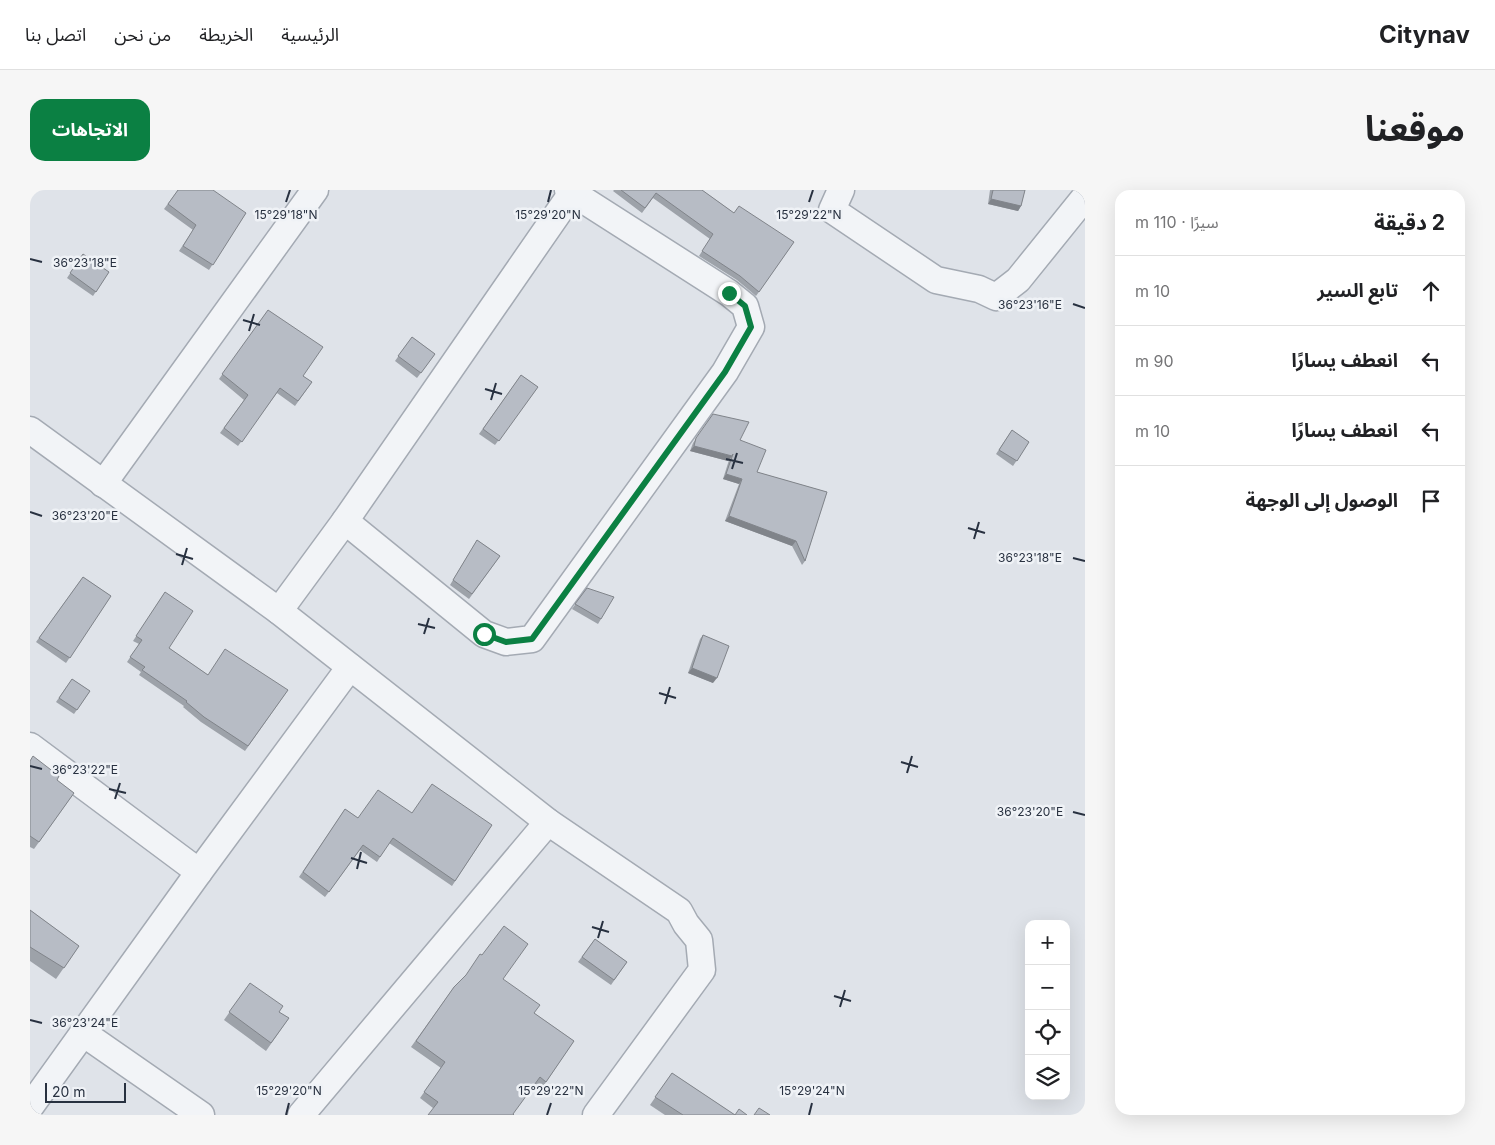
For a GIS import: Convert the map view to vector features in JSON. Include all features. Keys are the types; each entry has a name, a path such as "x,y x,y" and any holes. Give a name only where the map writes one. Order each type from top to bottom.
{"street":[{"path":"104,484 315,190"},
{"path":"841,190 832,210 936,280 979,288 996,297 1018,280 1085,197"},
{"path":"279,611 345,521 571,191 729,293 745,306 751,327 725,372 532,639 506,642 484,634 345,521"},
{"path":"30,430 279,611 548,822 679,911 686,924 700,940 702,970 596,1115"},
{"path":"30,1107 198,872 350,667"},
{"path":"30,746 198,872"},
{"path":"301,1115 548,822"},
{"path":"83,1033 201,1115"}],"building":[{"path":"178,190 213,190 246,213 213,265 183,246 196,225 168,204"},
{"path":"621,190 702,190 734,213 739,206 794,242 759,292 740,276 702,251 713,234 656,193 645,208"},
{"path":"993,190 1025,190 1021,206 991,199"},
{"path":"83,254 109,272 96,292 70,273"},
{"path":"268,310 323,347 303,376 312,382 298,401 280,388 242,442 224,428 248,395 222,374"},
{"path":"412,337 435,354 421,373 398,356"},
{"path":"521,375 538,387 499,441 483,429"},
{"path":"713,414 749,422 740,440 766,450 757,472 827,492 805,561 796,541 729,516 742,479 726,474 733,454 732,456 694,446 696,438"},
{"path":"1012,430 1029,442 1017,461 999,450"},
{"path":"477,540 500,556 472,594 453,580"},
{"path":"83,577 111,596 70,658 39,638"},
{"path":"587,588 614,597 601,619 575,604"},
{"path":"165,592 193,611 169,648 208,675 225,649 288,690 248,746 204,717 187,701 142,670 145,667 130,657 142,640 136,636"},
{"path":"703,635 729,646 717,678 692,668"},
{"path":"72,679 90,691 77,710 59,698"},
{"path":"33,756 59,776 57,780 74,793 39,842 30,836 30,761"},
{"path":"432,784 492,825 455,881 393,838 380,857 363,845 329,892 303,872 345,809 358,818 378,790 412,813"},
{"path":"30,910 79,946 64,968 30,947"},
{"path":"504,926 528,944 503,979 540,1005 534,1013 574,1041 546,1082 540,1077 514,1115 428,1115 438,1102 424,1092 445,1062 416,1041 454,987 466,975 480,954 482,955"},
{"path":"595,939 627,962 614,980 582,957"},
{"path":"250,983 283,1006 279,1012 289,1018 271,1043 229,1012"},
{"path":"672,1073 735,1115 683,1115 655,1097"},
{"path":"759,1108 770,1115 754,1115"},
{"path":"739,1109 747,1115 735,1115"}],"route":[{"path":"484,634 506,642 532,639 560,597 725,372 751,327 745,306 729,293"}]}
